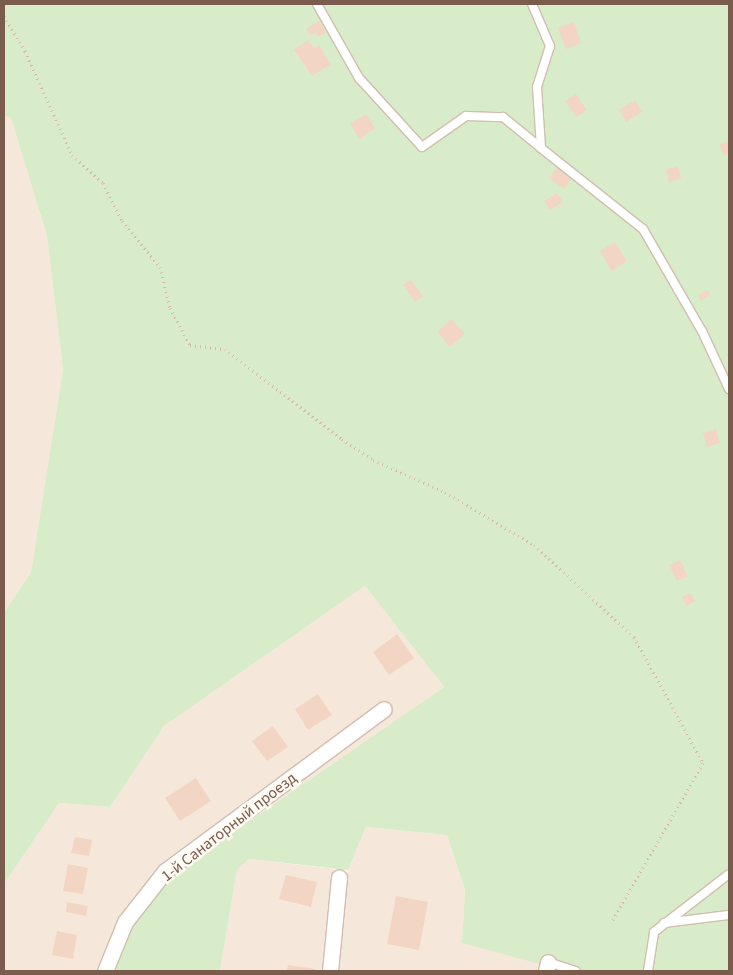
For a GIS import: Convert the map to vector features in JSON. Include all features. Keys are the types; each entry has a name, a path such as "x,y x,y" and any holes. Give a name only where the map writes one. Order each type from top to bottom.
{"street":[{"name":"1-й Санаторный проезд","path":"105,971 125,922 166,871 384,709"},
{"path":"330,971 339,877"}],"lane":[{"path":"317,4 359,78 422,147 466,116 503,117 643,229 702,331 729,388"},
{"path":"532,4 550,46 538,87 541,148"},
{"path":"648,971 654,932 729,874"},
{"path":"662,924 729,916"},
{"path":"547,967 576,971"}],"path":[{"path":"4,16 25,51 72,155 103,183 122,221 160,267 170,308 180,332 190,345 225,349 342,439 374,460 444,492 534,545 634,637 703,763 611,923"}],"shaded area":[{"path":"4,116 11,118 47,236 63,369 31,572 4,612"},
{"path":"365,586 444,687 164,880 129,924 114,971 4,971 4,884 59,803 110,807 164,726"},
{"path":"366,827 447,835 465,890 462,943 542,964 541,971 338,971 348,870"},
{"path":"249,859 334,869 323,971 220,971 237,870"}],"green space":[{"path":"4,4 729,4 729,971 566,971 462,943 465,890 447,835 366,827 348,870 249,859 237,870 220,971 114,971 129,924 164,880 444,687 365,586 164,726 110,807 59,803 4,884 4,612 31,572 63,369 47,236 11,118 4,116"}],"building":[{"path":"319,21 326,33 318,37 316,33 310,36 306,29"},
{"path":"574,22 581,43 566,49 558,28"},
{"path":"308,40 314,48 319,45 331,64 312,76 294,50"},
{"path":"576,94 587,110 576,117 565,101"},
{"path":"635,100 642,112 626,122 619,110"},
{"path":"366,114 375,128 360,139 350,124"},
{"path":"728,141 729,153 724,155 719,144"},
{"path":"560,164 574,175 564,189 549,178"},
{"path":"678,166 681,179 669,182 666,169"},
{"path":"557,193 563,202 550,210 544,201"},
{"path":"615,242 627,261 612,271 600,251"},
{"path":"411,280 423,296 415,302 403,285"},
{"path":"708,290 710,295 701,301 698,295"},
{"path":"451,319 465,334 450,347 437,332"},
{"path":"716,429 720,443 707,447 703,433"},
{"path":"680,560 688,576 677,581 669,565"},
{"path":"690,593 695,601 687,606 682,597"},
{"path":"397,634 414,658 389,675 373,652"},
{"path":"318,694 332,715 308,730 295,709"},
{"path":"273,726 288,747 267,761 252,741"},
{"path":"196,778 211,801 180,821 165,798"},
{"path":"75,837 92,840 89,856 71,853"},
{"path":"68,864 88,868 83,894 63,891"},
{"path":"286,875 317,882 311,907 279,899"},
{"path":"396,896 428,902 419,950 387,944"},
{"path":"67,902 88,906 86,916 66,912"},
{"path":"57,931 77,935 73,959 52,955"},
{"path":"288,965 316,969 315,971 287,971"}]}
